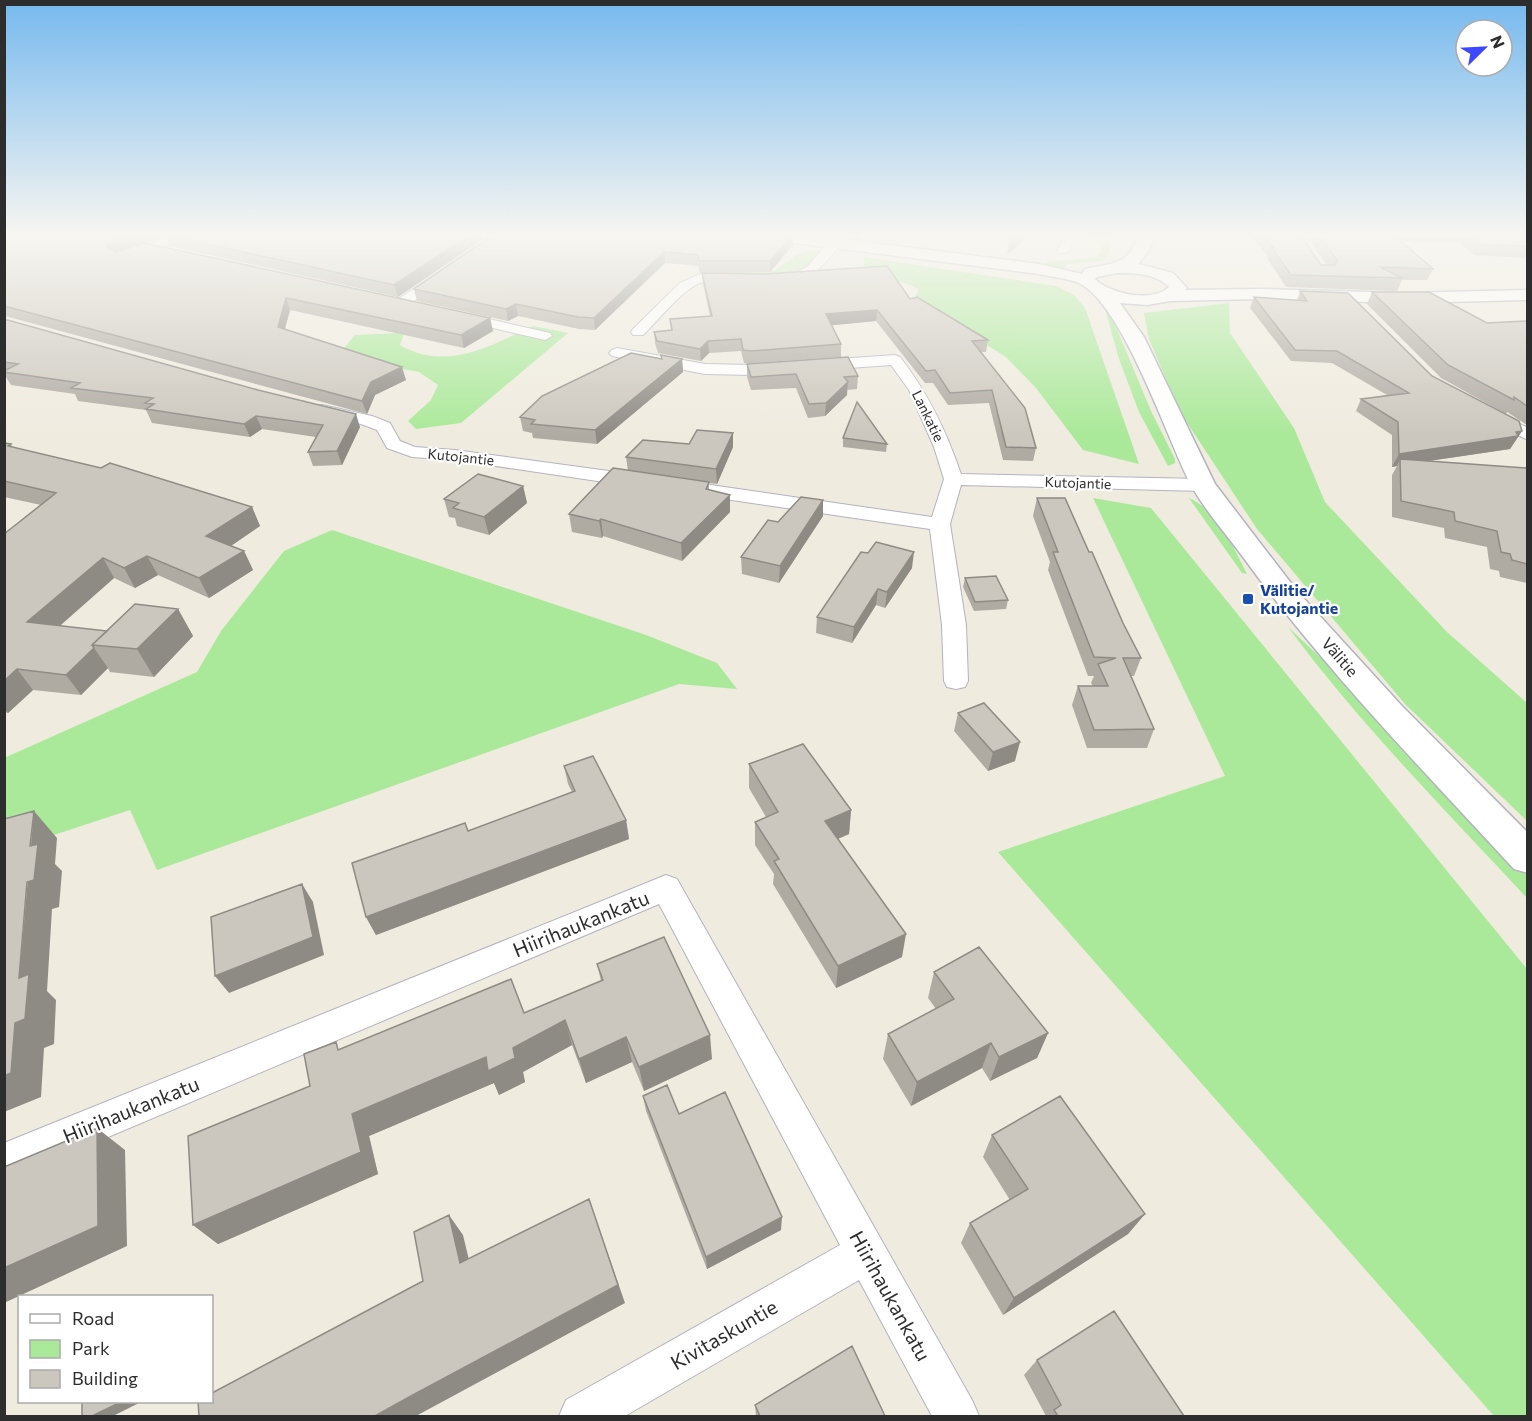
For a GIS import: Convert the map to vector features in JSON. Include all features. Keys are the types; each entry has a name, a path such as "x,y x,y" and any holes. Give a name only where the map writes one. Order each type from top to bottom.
{"main road":[{"name":"Välitie","path":"1111,303 1134,337 1203,485 1287,597 1389,713 1527,858"},
{"path":"1134,337 1134,317 1137,308 1143,303"}],"street":[{"path":"403,303 424,308"},
{"path":"638,332 667,303"},
{"path":"1353,303 1361,312"},
{"path":"447,313 545,336"},
{"name":"Lankatie","path":"617,353 705,369 751,370 895,360 917,390 943,447 953,479"},
{"name":"Kutojantie","path":"304,406 366,420 384,427 393,444 412,452 454,455 652,483"},
{"path":"1477,407 1527,435"},
{"path":"953,479 940,524 954,625 956,681"},
{"name":"Kutojantie","path":"953,479 1203,485"},
{"path":"672,486 940,524"},
{"name":"Hiirihaukankatu","path":"4,1162 666,888 956,1416"},
{"name":"Kivitaskuntie","path":"582,1416 866,1253"}],"green space":[{"path":"921,303 1081,303 1085,308 1139,464 1083,450 1036,388 1006,357"},
{"path":"1229,303 1230,333 1294,428 1325,502 1447,632 1527,703 1527,821 1405,704 1257,529 1180,412 1149,339 1144,313"},
{"path":"1105,309 1109,310 1151,411 1175,459 1175,463 1168,466 1139,412 1119,359"},
{"path":"533,326 568,333 461,423 416,429 408,421 431,400 438,385 419,372 380,365 340,353 355,335 404,333 400,345 417,353 451,356 484,348"},
{"path":"1093,498 1151,508 1527,969 1527,1416 1494,1416 998,852 1225,776"},
{"path":"1189,498 1209,512 1224,530 1247,574 1242,573"},
{"path":"332,530 646,635 717,663 737,689 679,684 157,870 130,810 5,851 4,758 197,672 221,631 284,551"},
{"path":"1288,627 1338,674 1527,876 1527,898 1344,698"}],"building":[{"path":"4,303 285,303 278,327 402,367 371,382 362,401 4,306"},
{"path":"311,303 422,303 490,318 461,335"},
{"path":"480,303 610,303 594,318 578,317 516,304 506,309"},
{"path":"709,303 927,303 988,340 972,341 1025,408 1036,448 1006,447 992,390 950,393 935,370 926,371 877,310 826,314 841,344 751,351 743,350 741,339 708,341 700,349 657,341 654,332 672,330 670,319 712,316"},
{"path":"1259,303 1358,303 1432,376 1519,421 1522,431 1516,432 1518,436 1399,454 1398,422 1361,399 1409,393 1337,351 1295,350"},
{"path":"1384,303 1450,303 1487,323 1527,321 1527,406 1514,397 1514,400 1448,365"},
{"path":"4,319 258,390 356,414 337,451 308,452 323,425 256,416 244,424 146,409 154,404 145,403 153,398 71,388 80,383 4,372 18,364 4,362"},
{"path":"631,353 662,359 661,355 682,359 595,430 531,424 535,420 520,417 542,396"},
{"path":"848,357 858,376 844,377 848,382 826,403 809,404 796,374 751,377 747,364"},
{"path":"857,402 887,444 843,438"},
{"path":"697,430 733,433 716,469 626,457 643,440 689,444"},
{"path":"4,443 11,444 8,446 101,468 110,463 252,507 206,536 244,551 199,578 147,556 124,568 103,558 27,622 107,631 92,645 94,648 66,675 17,669 4,681 4,534 56,493 4,481"},
{"path":"1400,459 1527,468 1527,564 1512,560 1510,554 1501,552 1497,531 1455,521 1454,512 1401,501"},
{"path":"613,468 709,482 706,489 730,495 681,543 601,519 599,521 569,514"},
{"path":"478,474 523,486 484,517 453,508 459,503 444,499"},
{"path":"801,497 823,500 780,566 741,557 768,520 778,522"},
{"path":"1037,498 1065,498 1141,658 1123,658 1154,729 1094,730 1078,686 1108,686 1098,664 1116,658 1094,657 1053,552 1058,552"},
{"path":"876,542 914,552 887,592 878,589 854,627 817,617 861,552 868,553"},
{"path":"996,576 1008,600 975,602 965,578"},
{"path":"135,604 178,609 137,649 92,645"},
{"path":"984,703 1020,742 993,752 958,713"},
{"path":"803,744 851,810 825,821 906,934 838,966 774,861 779,859 755,822 778,812 749,764"},
{"path":"593,756 626,820 366,917 352,863 465,823 468,831 575,791 564,766"},
{"path":"34,811 30,846 38,844 34,880 27,882 19,978 29,974 25,1019 15,1023 11,1073 4,1076 4,819"},
{"path":"302,884 313,937 215,976 211,917"},
{"path":"664,937 710,1035 639,1067 626,1037 579,1059 565,1020 513,1048 515,1058 488,1071 486,1057 352,1114 361,1152 193,1225 188,1136 310,1086 304,1054 336,1042 338,1050 511,979 524,1013 603,980 597,964"},
{"path":"979,947 1048,1033 999,1057 991,1043 917,1082 888,1034 954,999 934,972"},
{"path":"667,1085 679,1114 725,1092 782,1217 706,1257 643,1096"},
{"path":"1060,1096 1145,1214 1014,1298 970,1223 1028,1189 992,1135"},
{"path":"97,1128 98,1226 4,1268 4,1167"},
{"path":"589,1199 618,1285 375,1416 199,1416 198,1403 213,1403 213,1392 423,1281 414,1232 449,1215 460,1263"},
{"path":"1114,1311 1184,1416 1058,1416 1054,1410 1061,1405 1037,1360"},
{"path":"852,1346 885,1416 760,1416 755,1405"},
{"path":"82,1403 119,1403 92,1416 82,1416"}],"place":[{"name":"Välitie/ Kutojantie","path":"1248,599"}]}
